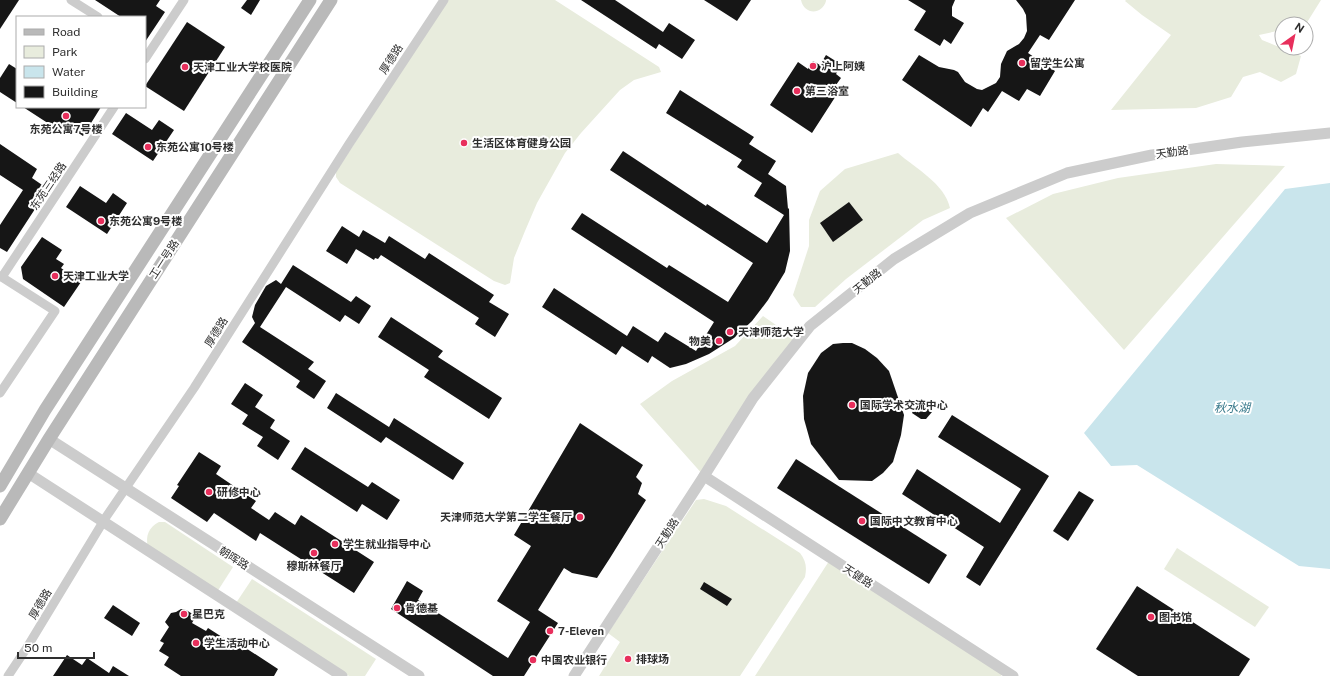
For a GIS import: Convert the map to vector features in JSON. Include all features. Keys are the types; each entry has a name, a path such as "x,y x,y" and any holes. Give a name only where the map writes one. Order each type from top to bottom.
{"main road":[{"name":"工一号路","path":"0,486 50,403 310,0"},
{"name":"工一号路","path":"0,520 49,439 326,2"}],"street":[{"path":"71,0 96,16"},
{"path":"148,49 184,0"},
{"name":"厚德路","path":"8,676 103,522 194,388 349,144 444,0"},
{"name":"东苑三经路","path":"1,277 113,108"},
{"name":"天勤路","path":"574,676 753,398 810,326 894,259 970,213 1067,173 1152,155 1242,142 1330,134"},
{"path":"0,394 55,311 1,277"},
{"name":"朝晖路","path":"49,439 419,676"},
{"path":"28,473 342,676"},
{"name":"天健路","path":"704,476 1013,676"}],"green space":[{"name":"生活区体育健身公园","path":"447,0 555,0 659,67 661,72 634,80 620,90 565,153 537,203 514,258 510,283 505,285 494,281 340,183 336,177 336,172"},
{"path":"801,0 826,1 821,9 817,11 809,11 803,5"},
{"path":"1321,0 1311,16 1274,16 1274,32 1259,35 1262,40 1274,45 1274,56 1301,56 1296,74 1281,82 1260,72 1243,77 1231,97 1196,108 1111,110 1171,35 1125,1"},
{"path":"898,153 936,184 947,199 950,208 923,220 846,279 815,307 801,307 793,295 809,246 809,220 820,191 845,169"},
{"path":"1216,164 1285,166 1124,350 1006,218 1053,194 1118,178"},
{"path":"763,316 799,341 704,476 640,404 672,381 735,346"},
{"path":"704,499 726,506 800,553 806,564 805,577 740,676 599,676 620,642 608,633 696,500"},
{"path":"159,522 165,522 233,567 217,592 148,547 147,539 150,529"},
{"path":"1177,548 1269,607 1255,627 1164,569"},
{"path":"831,558 1004,671 1001,676 755,676"},
{"path":"252,579 376,659 365,676 349,676 236,603"}],"water":[{"name":"秋水湖","path":"1330,183 1330,569 1299,566 1137,465 1111,466 1084,433 1285,189"}],"building":[{"path":"0,0 19,0 0,29"},
{"path":"95,0 160,0 156,6 165,12 146,40 146,16 119,16"},
{"path":"247,0 260,0 251,15 241,8"},
{"path":"581,0 615,0 663,32 669,23 695,40 682,59 659,44 656,49"},
{"path":"704,0 751,0 737,21"},
{"path":"908,0 955,0 952,7 952,16 964,23 951,44 944,39 940,46 914,30 926,11"},
{"name":"留学生公寓","path":"1016,0 1075,0 1049,40 1040,35 1028,53 1055,71 1040,96 1027,89 1019,101 1002,91 988,112 983,108 971,127 902,80 919,55 939,67 958,72 965,82 977,89 982,90 996,83 1000,77 1001,64 1007,51 1019,44 1027,31 1026,15"},
{"name":"天津工业大学校医院","path":"187,22 225,47 184,111 146,87"},
{"name":"第三浴室","path":"826,55 842,65 836,74 841,78 836,85 841,88 812,133 770,105 798,62 808,69 813,61 820,65"},
{"name":"东苑公寓7号楼","path":"9,64 16,68 16,102 0,92 0,78"},
{"path":"680,90 754,137 749,144 776,161 768,174 786,186 788,209 789,208 790,251 785,272 768,300 752,321 734,338 709,354 686,364 670,368 652,356 648,363 622,346 616,355 542,307 554,288 627,336 633,326 658,342 665,332 696,351 714,322 571,229 582,213 667,268 669,265 728,302 753,263 610,170 623,151 706,206 707,204 767,243 784,215 754,196 762,183 737,167 742,160 666,113"},
{"name":"东苑公寓7号楼","path":"25,108 100,108 83,136 65,124 60,131"},
{"name":"东苑公寓10号楼","path":"126,113 152,130 159,120 174,130 153,161 112,134"},
{"path":"0,144 37,169 32,178 48,189 7,252 0,248 0,225 23,190 0,175"},
{"name":"东苑公寓9号楼","path":"80,186 106,203 113,193 127,203 107,234 66,207"},
{"path":"849,202 863,220 833,242 820,223"},
{"path":"342,226 359,237 363,230 385,243 389,236 425,259 429,253 494,295 489,302 509,314 495,337 475,324 479,318 381,255 378,259 375,258 374,260 356,249 347,264 326,251"},
{"path":"42,237 62,250 56,259 64,264 61,268 81,282 64,307 23,279 21,267"},
{"path":"293,265 351,302 356,296 371,306 359,324 345,315 340,322 286,287 260,327 314,362 308,369 326,381 314,399 296,387 300,381 242,342 255,323 252,317 255,305 266,286 276,280 281,284"},
{"path":"391,317 443,351 438,357 502,398 489,419 424,377 429,370 378,337"},
{"name":"国际学术交流中心","path":"852,343 865,349 877,358 889,371 904,415 901,435 893,462 883,473 872,481 839,480 811,444 804,419 803,396 808,373 821,353 833,344"},
{"path":"245,383 263,395 255,407 275,420 270,428 290,441 278,460 257,446 263,437 242,424 248,415 231,404"},
{"path":"336,393 389,427 394,418 464,463 453,480 386,437 381,443 327,408"},
{"path":"921,402 927,403 931,407 932,412 926,419 921,419 912,413 916,405"},
{"path":"952,415 1049,476 980,586 966,577 984,547 902,494 917,469 1000,523 1021,489 938,437"},
{"name":"天津师范大学第二学生餐厅","path":"580,423 643,465 636,477 642,483 638,494 646,500 597,578 572,573 564,568 538,610 558,623 524,676 493,676 391,609 407,581 423,591 418,600 508,658 530,622 497,601 531,546 514,535"},
{"path":"305,447 368,487 372,482 400,500 387,520 362,504 357,512 291,469"},
{"path":"199,452 221,466 216,474 256,501 251,508 269,520 275,512 295,525 301,515 374,562 354,593 260,533 256,541 214,513 207,522 171,498 179,486 177,485"},
{"name":"国际中文教育中心","path":"796,459 947,555 929,584 777,488"},
{"path":"1079,491 1094,500 1068,541 1053,531"},
{"path":"704,582 732,599 727,606 700,589"},
{"name":"图书馆","path":"1137,586 1250,659 1239,676 1138,676 1096,649"},
{"path":"113,605 140,623 132,636 104,618"},
{"name":"学生活动中心","path":"181,609 186,610 196,616 192,623 206,631 208,628 233,644 235,641 278,669 274,676 181,676 164,665 169,657 159,651 164,643 160,641 169,627 165,622 171,613"},
{"path":"67,655 82,665 87,658 109,673 113,666 129,676 53,676"}],"place":[{"name":"留学生公寓","path":"1022,63"},
{"name":"沪上阿姨","path":"813,66"},
{"name":"天津工业大学校医院","path":"185,67"},
{"name":"第三浴室","path":"797,91"},
{"name":"东苑公寓7号楼","path":"66,116"},
{"name":"生活区体育健身公园","path":"464,143"},
{"name":"东苑公寓10号楼","path":"148,147"},
{"name":"东苑公寓9号楼","path":"101,221"},
{"name":"天津工业大学","path":"55,276"},
{"name":"天津师范大学","path":"730,332"},
{"name":"物美","path":"719,341"},
{"name":"国际学术交流中心","path":"852,405"},
{"name":"研修中心","path":"209,492"},
{"name":"天津师范大学第二学生餐厅","path":"580,517"},
{"name":"国际中文教育中心","path":"862,521"},
{"name":"学生就业指导中心","path":"335,544"},
{"name":"穆斯林餐厅","path":"314,553"},
{"name":"肯德基","path":"397,608"},
{"name":"星巴克","path":"184,614"},
{"name":"图书馆","path":"1151,617"},
{"name":"7-Eleven","path":"550,631"},
{"name":"学生活动中心","path":"196,643"},
{"name":"排球场","path":"628,659"},
{"name":"中国农业银行","path":"533,660"}]}
